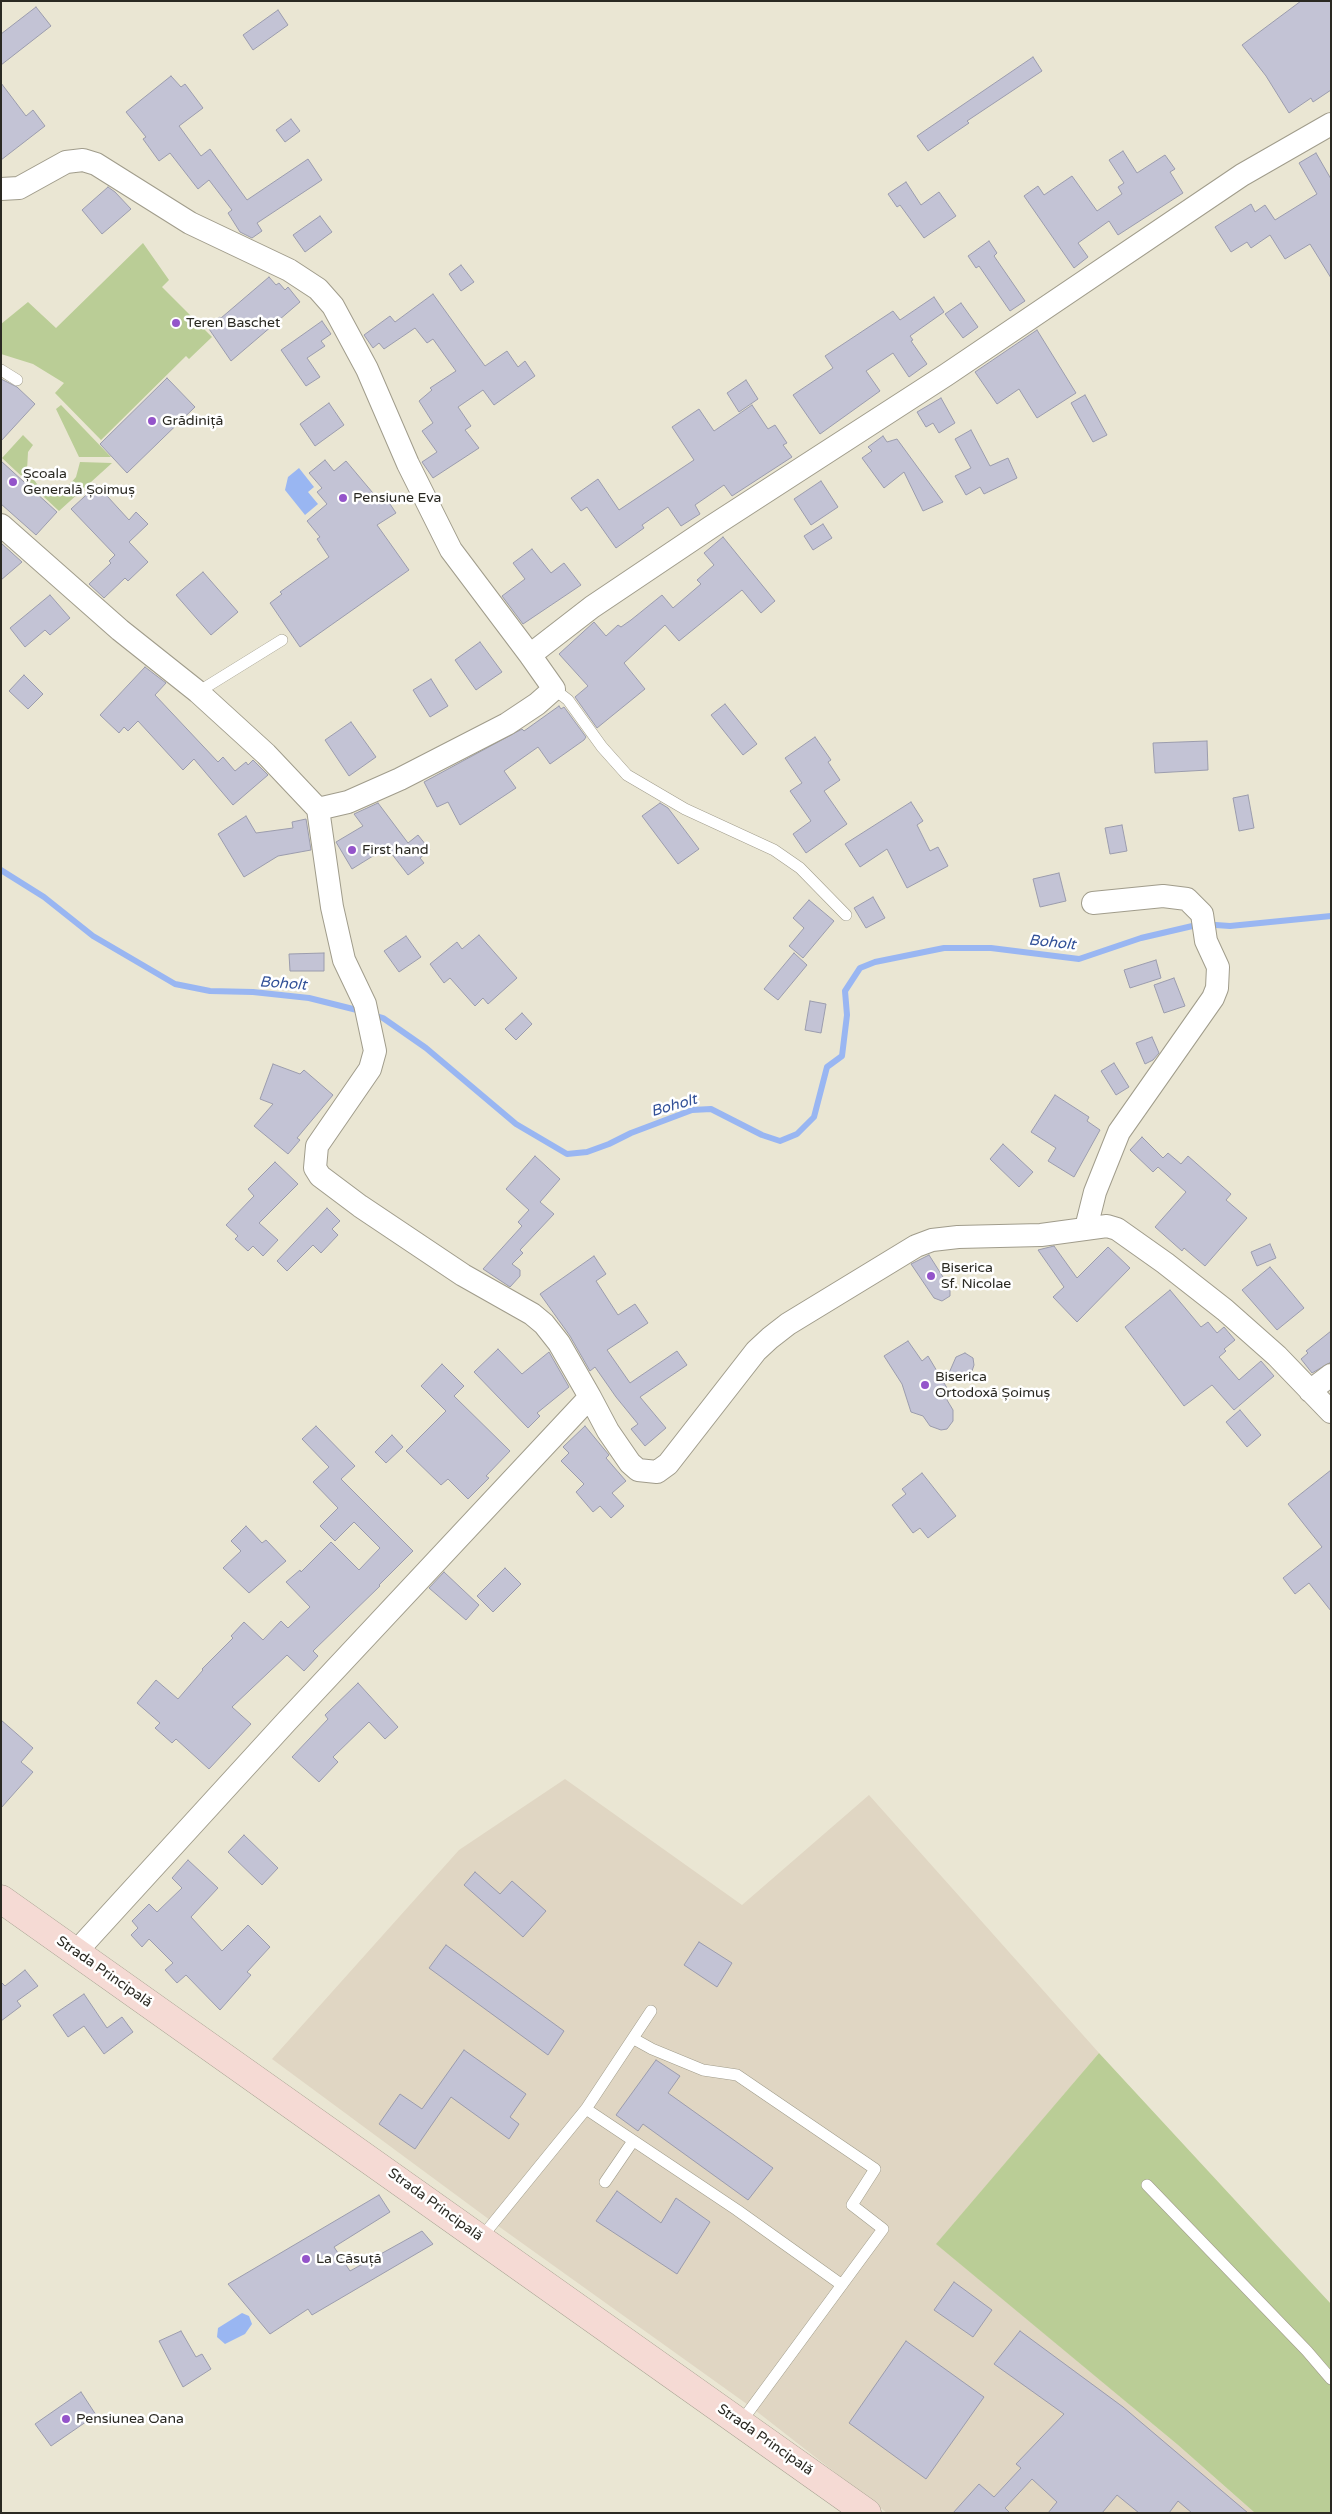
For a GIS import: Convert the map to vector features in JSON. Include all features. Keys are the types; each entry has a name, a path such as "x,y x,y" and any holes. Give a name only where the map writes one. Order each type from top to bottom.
{"main road":[{"name":"Strada Principală","path":"1,1900 867,2513"}],"street":[{"path":"530,655 599,602 946,375 1242,175 1331,124"},
{"path":"1,189 19,188 66,162 84,160 96,164 190,223 289,270 318,289 333,306 364,361 408,464 451,550 554,689 537,704 507,724 460,750 348,802 318,809"},
{"path":"1,525 120,630 198,692 266,754 318,809 332,907 344,960 365,1004 375,1051 370,1069 316,1146 315,1168 320,1176 463,1275 532,1314 544,1324 559,1343 608,1431 630,1463 638,1470 657,1472 668,1464 756,1351 788,1324 894,1258 932,1240 958,1237 1042,1235 1106,1226 1128,1235 1225,1310 1277,1356 1331,1412"},
{"path":"1086,1228 1095,1192 1119,1132 1215,993 1218,967 1206,941 1204,923 1187,899 1176,897 1093,903"},
{"path":"1310,1391 1331,1375"},
{"path":"76,1953 286,1722 590,1397"}],"lane":[{"path":"1,370 16,380"},
{"path":"198,692 282,640"},
{"path":"554,689 568,700 602,747 627,775 685,809 774,850 800,868 846,915"},
{"path":"481,2238 586,2109 651,2011"},
{"path":"634,2038 652,2049 703,2070 737,2075 875,2169 852,2205 883,2229 740,2422"},
{"path":"586,2109 737,2210 842,2285"},
{"path":"604,2182 633,2141"},
{"path":"1147,2185 1307,2351 1331,2379"}],"shaded area":[{"path":"565,1779 742,1905 869,1795 1099,2053 937,2244 1178,2445 1255,2513 887,2513 751,2407 494,2223 272,2059 459,1850"}],"green space":[{"path":"143,243 169,280 162,287 212,337 189,359 186,356 101,440 55,393 64,383 33,364 1,354 1,324 28,302 56,328"},
{"path":"61,405 111,457 79,457 56,409"},
{"path":"23,435 33,445 28,452 27,470 37,484 45,488 62,488 70,484 76,477 80,462 112,463 59,511 2,458"},
{"path":"1099,2053 1331,2304 1331,2513 1255,2513 1178,2445 936,2244"}],"water":[{"path":"299,468 314,487 308,492 318,504 305,515 285,490 288,477"},
{"path":"242,2313 249,2316 252,2324 245,2334 225,2344 217,2337 218,2328"}],"building":[{"path":"1301,1 1331,1 1331,90 1313,102 1311,98 1289,113 1266,76 1242,45"},
{"path":"36,7 51,26 1,65 1,34"},
{"path":"278,10 288,25 253,50 243,35"},
{"path":"1033,57 1042,71 967,121 969,123 928,151 917,136"},
{"path":"171,76 181,87 185,84 203,108 179,126 201,156 210,149 247,200 308,159 322,180 257,223 262,231 252,238 240,232 228,213 232,210 209,180 198,189 170,153 159,161 143,139 146,137 126,112"},
{"path":"1,83 26,116 33,110 45,126 1,160"},
{"path":"291,119 300,131 285,142 276,130"},
{"path":"1123,151 1137,173 1165,155 1175,169 1170,172 1183,193 1118,235 1109,221 1078,243 1088,257 1074,268 1024,196 1038,186 1044,195 1072,176 1097,211 1122,194 1118,187 1124,183 1109,160"},
{"path":"1316,153 1331,179 1331,278 1310,244 1285,259 1270,235 1251,248 1247,242 1231,252 1215,227 1251,204 1255,212 1265,205 1275,220 1317,194 1299,163"},
{"path":"906,182 921,205 939,192 956,216 924,238 900,205 897,207 888,194"},
{"path":"108,187 131,209 102,234 82,210"},
{"path":"320,216 332,232 305,252 293,235"},
{"path":"989,241 997,253 994,256 1025,301 1010,311 979,266 976,268 968,256"},
{"path":"461,265 474,282 461,291 449,274"},
{"path":"269,277 276,285 279,283 285,290 288,287 300,302 231,361 207,326 221,318"},
{"path":"433,294 485,366 507,351 518,367 525,361 535,376 494,405 483,390 458,407 471,426 465,430 479,448 433,478 422,462 437,452 422,431 433,423 419,401 432,390 430,388 456,371 433,339 427,343 415,328 384,349 379,343 373,348 364,335 390,316 395,322"},
{"path":"934,297 944,312 910,336 913,340 911,341 927,364 909,377 893,353 866,371 880,391 820,434 793,395 833,368 825,356 893,311 900,320"},
{"path":"961,303 978,327 963,338 945,314"},
{"path":"322,321 331,334 321,341 325,346 307,358 320,377 306,386 281,350"},
{"path":"1037,330 1076,393 1037,418 1019,389 997,404 975,372"},
{"name":"Grădiniță","path":"167,378 195,407 127,473 100,444"},
{"name":"Școala Generală Șoimuș","path":"1,379 17,387 35,404 1,441"},
{"path":"746,380 758,399 739,412 727,393"},
{"path":"1085,395 1107,435 1093,442 1071,403"},
{"path":"941,398 955,423 939,433 933,423 926,427 917,412"},
{"path":"329,403 344,425 315,446 300,424"},
{"path":"752,405 768,429 775,425 787,443 783,445 792,457 732,496 724,485 695,505 700,514 681,526 668,507 642,525 644,528 616,548 587,507 581,511 571,498 598,479 619,510 694,460 672,427 699,409 714,431"},
{"path":"971,430 990,466 1008,458 1017,478 984,494 980,487 966,495 955,476 971,468 955,439"},
{"path":"883,436 887,442 897,439 943,502 923,511 904,472 884,488 862,458 872,451 868,447"},
{"path":"325,460 334,471 346,461 378,499 384,495 396,513 377,525 409,570 300,647 270,603 282,594 280,592 329,557 317,539 320,537 307,521 327,504 317,492 322,488 309,473"},
{"name":"Școala Generală Șoimuș","path":"1,461 57,512 36,535 1,504"},
{"path":"821,481 838,507 811,525 794,499"},
{"path":"97,485 129,520 136,512 148,524 129,542 148,562 128,581 125,578 104,598 89,584 111,563 109,561 115,555 71,509"},
{"path":"823,524 832,538 813,550 804,536"},
{"path":"723,537 775,601 761,613 742,590 679,641 665,625 624,663 645,689 597,728 575,697 588,686 559,654 594,622 606,636 618,625 621,627 631,620 662,595 673,608 701,584 697,580 714,565 704,553"},
{"path":"1,543 22,562 1,580"},
{"path":"532,549 551,573 564,563 581,585 523,624 502,596 525,579 513,563"},
{"path":"203,572 238,612 211,635 176,595"},
{"path":"50,595 70,618 50,635 45,630 25,647 10,628"},
{"path":"480,642 502,672 476,690 455,660"},
{"path":"145,667 166,683 155,695 218,762 223,757 235,771 246,762 248,765 253,760 268,775 233,805 194,759 183,770 138,721 128,731 124,727 119,733 100,715"},
{"path":"24,675 43,694 28,709 9,691"},
{"path":"431,679 448,706 430,717 413,690"},
{"path":"725,704 757,744 743,755 711,715"},
{"path":"559,706 561,709 564,707 586,737 584,740 550,764 538,747 504,771 516,788 460,825 448,802 437,807 424,782 522,729 524,731"},
{"path":"351,722 376,757 349,776 325,740"},
{"path":"815,737 831,760 828,762 840,780 824,791 847,824 806,853 793,834 811,821 790,791 802,783 785,758"},
{"path":"1207,741 1208,770 1155,773 1153,743"},
{"path":"1248,795 1254,828 1239,831 1233,798"},
{"path":"911,802 923,821 917,825 930,851 938,847 948,866 907,888 887,849 860,867 845,844"},
{"path":"378,803 408,843 418,835 430,850 420,858 424,863 408,875 388,849 383,853 381,851 352,869 336,842 363,826 354,814"},
{"path":"660,803 668,808 699,849 678,864 642,816"},
{"path":"246,816 256,833 293,828 292,822 306,819 311,850 278,856 244,877 218,834"},
{"path":"1122,825 1127,851 1110,854 1105,828"},
{"path":"1059,873 1066,901 1040,907 1033,879"},
{"path":"873,897 885,918 866,928 854,908"},
{"path":"809,900 834,921 803,958 789,946 804,928 793,918"},
{"path":"479,935 517,978 488,1004 483,998 475,1006 450,978 444,983 430,964 457,942 462,949"},
{"path":"406,936 421,957 399,972 384,951"},
{"path":"324,953 324,971 290,971 289,954"},
{"path":"794,953 807,965 778,1000 764,989"},
{"path":"1156,960 1161,978 1130,988 1124,970"},
{"path":"1174,978 1185,1006 1164,1013 1154,985"},
{"path":"810,1001 826,1004 821,1033 805,1030"},
{"path":"522,1013 532,1024 516,1040 505,1029"},
{"path":"1152,1037 1159,1053 1153,1060 1145,1064 1136,1043"},
{"path":"1114,1063 1129,1087 1116,1095 1101,1071"},
{"path":"273,1064 300,1074 304,1070 333,1095 297,1138 300,1140 288,1154 254,1126 273,1104 260,1099"},
{"path":"1055,1095 1089,1117 1087,1121 1100,1130 1074,1177 1048,1161 1056,1148 1031,1132"},
{"path":"1142,1137 1163,1158 1168,1153 1181,1164 1188,1156 1231,1194 1226,1200 1247,1218 1205,1266 1184,1248 1182,1251 1155,1227 1186,1192 1158,1167 1153,1172 1130,1150"},
{"path":"1003,1144 1033,1172 1019,1187 990,1159"},
{"path":"535,1156 560,1179 540,1202 554,1214 520,1250 523,1253 512,1264 520,1270 520,1276 510,1287 483,1269 522,1226 518,1222 529,1210 506,1189"},
{"path":"275,1162 298,1184 259,1223 278,1240 263,1256 253,1246 248,1251 235,1239 238,1236 226,1225 254,1196 248,1189"},
{"path":"327,1208 340,1221 332,1229 338,1235 321,1253 313,1245 287,1271 277,1261"},
{"path":"1270,1244 1276,1258 1257,1266 1251,1252"},
{"path":"1054,1246 1077,1278 1108,1247 1130,1268 1077,1322 1053,1297 1064,1287 1038,1250"},
{"name":"Biserica Sf. Nicolae","path":"929,1255 950,1288 950,1296 942,1301 934,1298 911,1264"},
{"path":"594,1256 606,1274 596,1281 618,1315 635,1304 648,1323 607,1350 630,1383 677,1351 687,1365 640,1397 666,1428 645,1446 631,1429 638,1424 595,1367 590,1371 570,1336 540,1294"},
{"path":"1270,1267 1304,1308 1277,1330 1242,1290"},
{"path":"1170,1290 1201,1327 1208,1322 1217,1333 1224,1327 1235,1340 1224,1349 1226,1351 1219,1357 1239,1380 1261,1361 1274,1376 1234,1410 1212,1385 1184,1406 1125,1327"},
{"path":"1331,1331 1331,1362 1312,1373 1301,1359 1308,1353 1306,1351"},
{"name":"Biserica Ortodoxă Șoimuș","path":"908,1341 922,1361 928,1356 950,1393 947,1400 953,1410 953,1421 947,1429 941,1430 930,1426 923,1416 911,1412 902,1384 884,1356"},
{"path":"498,1349 522,1374 549,1352 569,1387 537,1413 540,1416 528,1428 474,1372"},
{"path":"965,1353 973,1358 974,1365 972,1371 966,1374 949,1373 956,1357"},
{"path":"442,1364 464,1386 454,1396 510,1451 486,1476 489,1478 468,1499 448,1479 441,1485 406,1451 446,1411 421,1386"},
{"path":"1240,1410 1261,1435 1247,1447 1226,1422"},
{"path":"316,1426 355,1466 341,1479 413,1551 313,1651 318,1656 304,1671 287,1655 232,1707 251,1724 209,1769 176,1739 172,1743 155,1728 160,1723 137,1703 156,1680 178,1699 202,1669 233,1638 231,1636 244,1622 263,1640 281,1621 288,1628 310,1607 286,1582 300,1570 301,1572 331,1542 359,1570 380,1548 354,1522 335,1541 320,1526 338,1508 313,1482 329,1467 302,1439"},
{"path":"585,1426 609,1455 606,1458 626,1481 612,1493 624,1506 611,1518 600,1506 593,1512 576,1492 584,1484 561,1461 569,1453 563,1447"},
{"path":"392,1435 403,1447 386,1463 375,1452"},
{"path":"1331,1470 1331,1611 1309,1583 1295,1594 1283,1578 1322,1547 1288,1504"},
{"path":"922,1473 956,1516 928,1538 920,1528 913,1533 892,1505 906,1494 902,1489"},
{"path":"246,1526 262,1543 266,1540 286,1561 249,1593 223,1568 241,1551 231,1541"},
{"path":"505,1568 521,1584 493,1612 477,1596"},
{"path":"444,1572 479,1605 466,1620 429,1588"},
{"path":"358,1683 398,1727 385,1739 369,1722 333,1757 338,1762 319,1782 292,1757 328,1719 325,1715"},
{"path":"1,1720 33,1748 21,1762 33,1772 1,1808"},
{"path":"244,1835 278,1868 262,1885 228,1852"},
{"path":"188,1860 218,1888 191,1917 222,1951 248,1925 270,1947 247,1972 251,1975 220,2010 186,1975 177,1983 165,1970 173,1963 149,1939 142,1947 131,1935 138,1928 132,1921 149,1904 157,1912 182,1888 172,1878"},
{"path":"475,1872 500,1894 512,1881 546,1911 523,1937 464,1885"},
{"path":"699,1942 732,1963 717,1987 684,1965"},
{"path":"446,1945 564,2031 548,2055 429,1968"},
{"path":"25,1970 38,1986 17,2001 21,2006 1,2021 1,1982 5,1986"},
{"path":"84,1994 107,2028 122,2017 133,2032 104,2054 84,2026 68,2037 53,2015"},
{"path":"464,2050 526,2094 510,2117 519,2124 509,2139 451,2097 415,2149 379,2124 400,2094 422,2109"},
{"path":"656,2060 680,2076 668,2093 773,2168 748,2200 643,2124 638,2131 616,2115"},
{"path":"617,2191 661,2223 676,2198 710,2222 677,2274 596,2221"},
{"name":"La Căsuță","path":"379,2195 390,2212 334,2247 350,2271 422,2231 433,2244 312,2315 308,2309 270,2334 228,2284"},
{"path":"954,2282 992,2310 973,2337 934,2310"},
{"path":"181,2331 196,2357 202,2354 211,2369 183,2387 159,2341"},
{"path":"1020,2331 1123,2407 1248,2513 1192,2513 1178,2501 1169,2513 1139,2513 1117,2495 1102,2513 1048,2513 1057,2502 1032,2479 1005,2508 1010,2513 953,2513 979,2484 994,2497 1021,2468 1016,2464 1064,2414 994,2364"},
{"path":"906,2341 984,2397 926,2479 849,2423"},
{"name":"Pensiunea Oana","path":"81,2392 96,2415 51,2446 35,2424"}],"waterway":[{"name":"Boholt","path":"1,870 44,897 93,936 175,984 210,991 253,992 309,998 361,1011"},
{"name":"Boholt","path":"373,1015 383,1018 426,1048 516,1124 567,1154 587,1152 692,1110 711,1109 762,1135 780,1141 797,1134 814,1117 827,1067 842,1056 847,1015 845,991 860,968 875,962 944,948 991,948 1079,959 1141,938 1201,924 1230,926 1331,916"}],"place":[{"name":"Teren Baschet","path":"176,323"},
{"name":"Grădiniță","path":"152,421"},
{"name":"Școala Generală Șoimuș","path":"13,482"},
{"name":"Pensiune Eva","path":"343,498"},
{"name":"First hand","path":"352,850"},
{"name":"Biserica Sf. Nicolae","path":"931,1276"},
{"name":"Biserica Ortodoxă Șoimuș","path":"925,1385"},
{"name":"La Căsuță","path":"306,2259"},
{"name":"Pensiunea Oana","path":"66,2419"}]}
